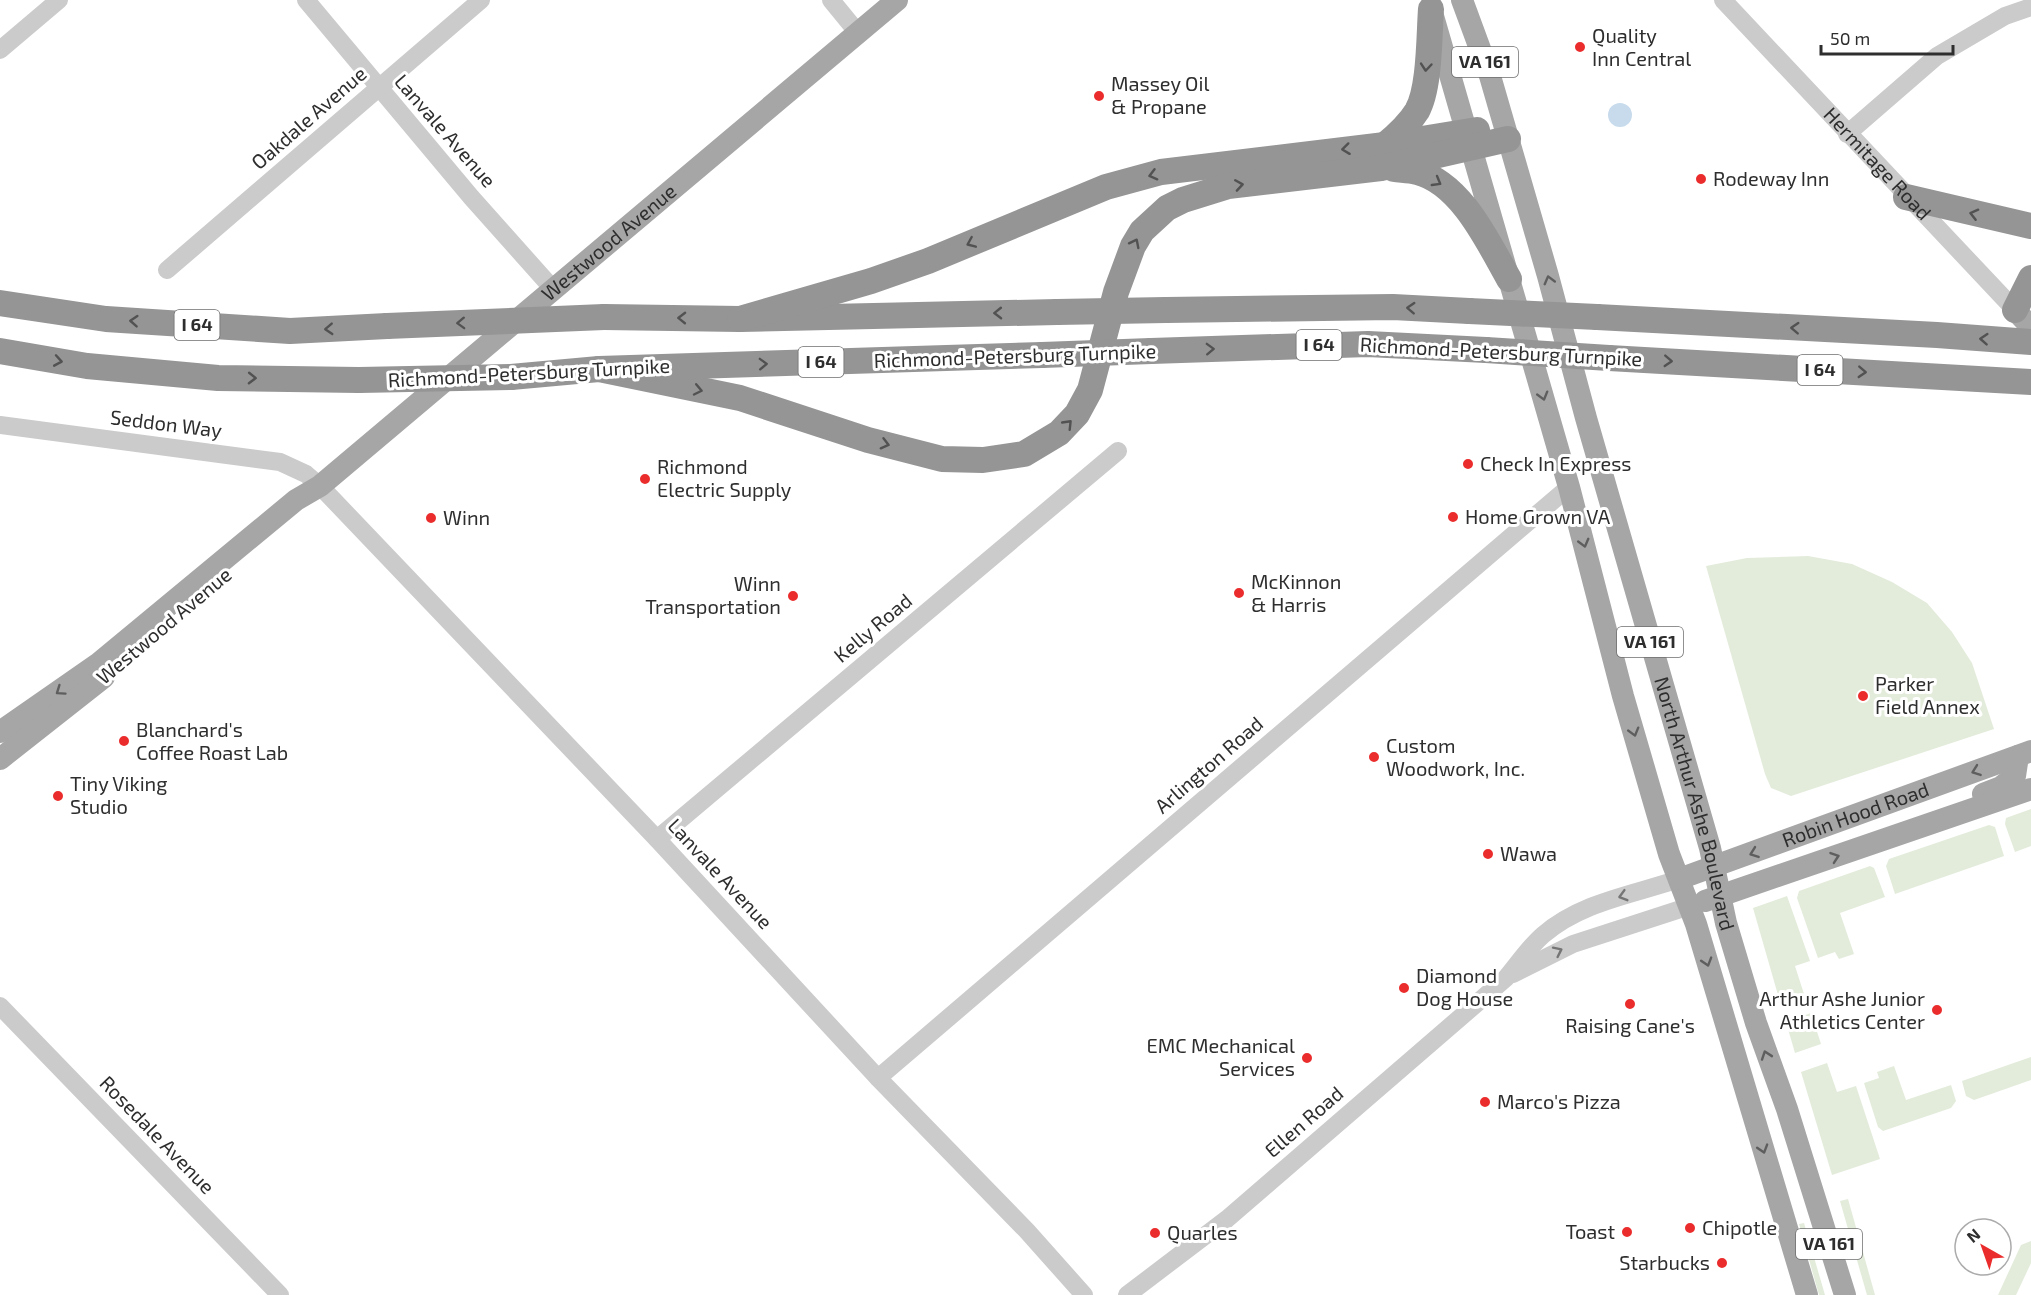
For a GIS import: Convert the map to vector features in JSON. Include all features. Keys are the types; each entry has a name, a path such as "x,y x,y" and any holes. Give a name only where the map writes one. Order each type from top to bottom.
{"highway":[{"path":"1383,156 1422,101 1430,5"},
{"path":"599,369 740,398 868,440 942,459 983,460 1024,454 1059,433 1077,414 1090,390 1116,292 1133,246 1142,231 1154,219 1183,200 1228,186 1506,132"},
{"path":"740,319 871,281 928,261 1106,188 1161,172 1383,156 1442,184 1457,198 1479,227 1509,279"},
{"path":"1906,196 2031,226"},
{"path":"2023,319 2031,278"},
{"name":"Richmond-Petersburg Turnpike","path":"0,303 106,319 290,331 604,317 740,319 1394,307 1937,335 2031,342"},
{"name":"Richmond-Petersburg Turnpike","path":"0,351 87,366 218,378 359,380 511,377 599,369 1368,344 2031,382"}],"main road":[{"name":"Westwood Avenue","path":"4,750 99,663 296,500 320,486 897,0"},
{"name":"North Arthur Ashe Boulevard","path":"1462,0 1490,76 1710,848 1719,896 1756,1023 1787,1109 1845,1295"},
{"name":"North Arthur Ashe Boulevard","path":"1430,5 1569,487 1623,696 1670,854 1690,906 1807,1295"},
{"path":"1569,487 1580,489 1596,502 1628,603 1655,661"},
{"path":"1928,826 1951,806 2001,787 2015,776 2024,753"},
{"name":"Robin Hood Road","path":"1679,879 2024,753"},
{"name":"Robin Hood Road","path":"1690,906 2031,789"}],"street":[{"path":"0,50 59,0"},
{"name":"Lanvale Avenue","path":"306,0 378,88 553,289"},
{"name":"Oakdale Avenue","path":"167,270 481,0"},
{"path":"831,0 858,33"},
{"name":"Hermitage Road","path":"1723,0 2023,319"},
{"path":"1847,134 1937,56 2005,16 2031,7"},
{"name":"Seddon Way","path":"0,425 280,462 306,474 320,486"},
{"name":"Kelly Road","path":"657,839 1118,451"},
{"name":"Lanvale Avenue","path":"320,486 657,839 878,1078 1027,1231 1084,1295"},
{"name":"Arlington Road","path":"878,1078 1569,487"},
{"name":"Ellen Road","path":"1127,1295 1227,1219 1506,978 1540,937 1567,918 1597,904 1679,879"},
{"name":"Ellen Road","path":"1506,978 1573,944 1690,906"},
{"name":"Rosedale Avenue","path":"0,1006 280,1295"}],"green space":[{"name":"Parker Field Annex","path":"1808,556 1852,564 1892,582 1927,603 1952,632 1972,663 1994,729 1791,796 1771,788 1765,774 1706,566 1747,558"},
{"path":"2031,809 2031,846 2015,852 2005,824 2006,818"},
{"path":"1989,825 1995,827 2004,856 1895,894 1886,866 1889,859"},
{"path":"1870,866 1874,868 1885,897 1840,913 1854,954 1839,959 1835,952 1818,958 1797,898 1799,891"},
{"path":"1787,896 1810,961 1795,966 1804,994 1780,1002 1753,908"},
{"path":"1811,1013 1821,1044 1795,1053 1786,1022"},
{"path":"2031,1057 2031,1080 1974,1100 1966,1096 1962,1081"},
{"path":"1827,1063 1837,1092 1856,1086 1880,1159 1832,1175 1801,1072"},
{"path":"1894,1066 1906,1100 1951,1085 1956,1101 1951,1108 1883,1131 1878,1127 1864,1083 1879,1078 1877,1072"},
{"path":"1848,1199 1875,1295 1867,1295 1840,1201"},
{"path":"1804,1223 1825,1295 1819,1295 1799,1224"},
{"path":"2031,1241 2031,1263 2016,1295 1998,1295 2006,1277 2013,1277 2013,1262 2021,1245"}],"water":[{"path":"1620,103 1628,107 1632,115 1628,123 1620,127 1612,123 1608,115 1612,107"}],"place":[{"name":"Quality Inn Central","path":"1580,47"},
{"name":"Massey Oil & Propane","path":"1099,96"},
{"name":"Rodeway Inn","path":"1701,179"},
{"name":"Check In Express","path":"1468,464"},
{"name":"Richmond Electric Supply","path":"645,479"},
{"name":"Home Grown VA","path":"1453,517"},
{"name":"Winn","path":"431,518"},
{"name":"McKinnon & Harris","path":"1239,593"},
{"name":"Winn Transportation","path":"793,596"},
{"name":"Parker Field Annex","path":"1863,696"},
{"name":"Blanchard's Coffee Roast Lab","path":"124,741"},
{"name":"Custom Woodwork, Inc.","path":"1374,757"},
{"name":"Tiny Viking Studio","path":"58,796"},
{"name":"Wawa","path":"1488,854"},
{"name":"Diamond Dog House","path":"1404,988"},
{"name":"Raising Cane's","path":"1630,1004"},
{"name":"Arthur Ashe Junior Athletics Center","path":"1937,1010"},
{"name":"EMC Mechanical Services","path":"1307,1058"},
{"name":"Marco's Pizza","path":"1485,1102"},
{"name":"Chipotle","path":"1690,1228"},
{"name":"Toast","path":"1627,1232"},
{"name":"Quarles","path":"1155,1233"},
{"name":"Starbucks","path":"1722,1263"}]}
